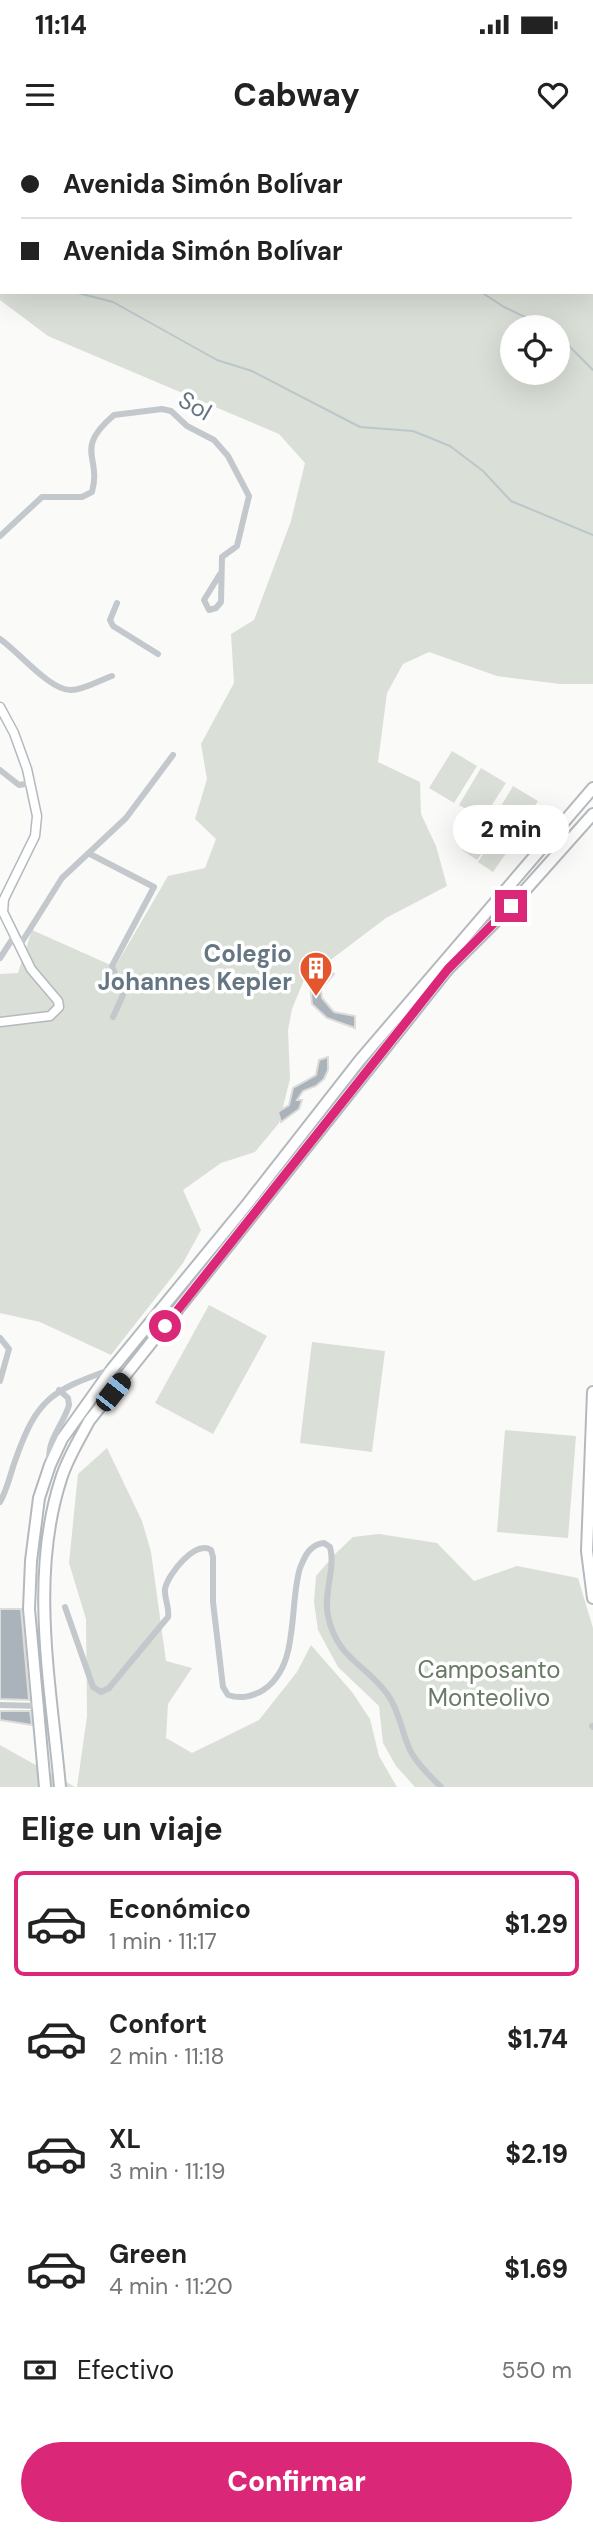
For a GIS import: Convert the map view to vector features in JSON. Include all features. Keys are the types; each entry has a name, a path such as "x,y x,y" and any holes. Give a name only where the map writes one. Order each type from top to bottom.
{"highway":[{"path":"45,1787 40,1706 29,1609 31,1561 36,1517 50,1465 74,1420 112,1369 246,1207 360,1060 593,788"},
{"path":"60,1787 44,1563 49,1523 61,1477 74,1449 89,1422 124,1377 448,969 511,906 593,814"},
{"path":"593,1392 587,1552 593,1598"}],"street":[{"name":"Sol","path":"0,536 42,497 82,498 92,492 95,481 90,452 93,438 114,415 162,409 172,411 180,421 214,440 228,456 247,490 248,502 237,546 222,557 221,602 216,608 209,610 204,600 220,573"},
{"path":"117,603 110,620 113,626 158,654"},
{"path":"0,639 49,682 65,690 74,691 113,676"},
{"path":"0,707 14,733 31,783 37,816 35,836 4,899 1,911 30,969 58,1001 59,1007 50,1016 0,1022"},
{"path":"20,946 62,878 126,818 173,755"},
{"path":"0,770 19,785 31,783"},
{"path":"90,854 152,884 154,890 112,966 123,995 113,1017"},
{"path":"0,958 15,936"},
{"path":"0,1338 9,1349 0,1381"},
{"path":"0,1502 26,1432 44,1401 59,1390 112,1369 124,1377"},
{"path":"50,1465 48,1453 69,1405 68,1398 59,1390"},
{"path":"65,1607 93,1687 101,1692 109,1688 168,1617 167,1585 187,1556 198,1547 205,1546 211,1550 214,1557 213,1602 223,1687 229,1695 246,1697 271,1685 282,1671 300,1568 307,1553 316,1544 324,1543 330,1547 332,1557 327,1614 334,1640 345,1655 390,1697 411,1752 426,1773 441,1787"},
{"path":"0,1705 40,1706"}],"green space":[{"path":"0,294 593,294 593,684 560,684 497,676 429,652 403,664 387,693 378,762 420,782 421,814 436,846 447,886 386,918 304,980 292,1009 288,1030 290,1079 279,1123 255,1152 221,1163 183,1190 201,1230 183,1263 111,1355 40,1322 0,1313 0,974 18,973 32,930 115,967 168,876 205,868 216,839 195,819 207,779 201,744 234,683 231,634 254,620 291,521 305,463 279,434 48,336 0,300"},
{"path":"452,751 477,766 454,803 429,788"},
{"path":"481,768 506,783 483,819 459,805"},
{"path":"513,786 538,801 515,837 491,823"},
{"path":"479,825 495,835 477,860 462,850"},
{"path":"495,836 511,846 493,872 478,862"},
{"path":"209,1305 267,1336 213,1434 155,1403"},
{"path":"312,1342 385,1351 372,1452 300,1443"},
{"path":"505,1430 576,1436 568,1538 497,1532"},
{"path":"107,1448 142,1521 151,1552 166,1661 192,1668 168,1704 166,1738 192,1753 259,1720 297,1672 311,1645 352,1692 370,1719 379,1756 397,1787 77,1787 87,1716 86,1619 69,1563 78,1474"},
{"name":"Camposanto Monteolivo","path":"379,1534 437,1543 474,1581 517,1566 578,1578 593,1628 593,1787 415,1787 396,1766 383,1743 379,1706 338,1667 318,1630 314,1602 316,1576 335,1554 353,1537"},
{"path":"0,1745 75,1787 0,1787"}],"building":[{"name":"Colegio Johannes Kepler","path":"326,967 334,974 321,989 322,998 334,1012 355,1016 355,1028 327,1018 312,1004 310,983"},
{"name":"Colegio Johannes Kepler","path":"328,1057 328,1070 324,1079 316,1086 303,1091 297,1100 302,1100 299,1109 281,1122 278,1112 289,1105 293,1088 316,1075 319,1060"},
{"path":"0,1609 21,1609 29,1700 0,1699"},
{"path":"0,1711 30,1711 32,1725 0,1720"}],"waterway":[{"path":"82,294 113,302 217,360 252,371 360,427 413,431 450,446 483,471 511,501 593,535"},
{"path":"484,294 521,315"},
{"path":"570,347 593,370"}],"place":[{"name":"Colegio Johannes Kepler","path":"316,998"}],"route":[{"path":"165,1326 448,969 511,906"}]}
